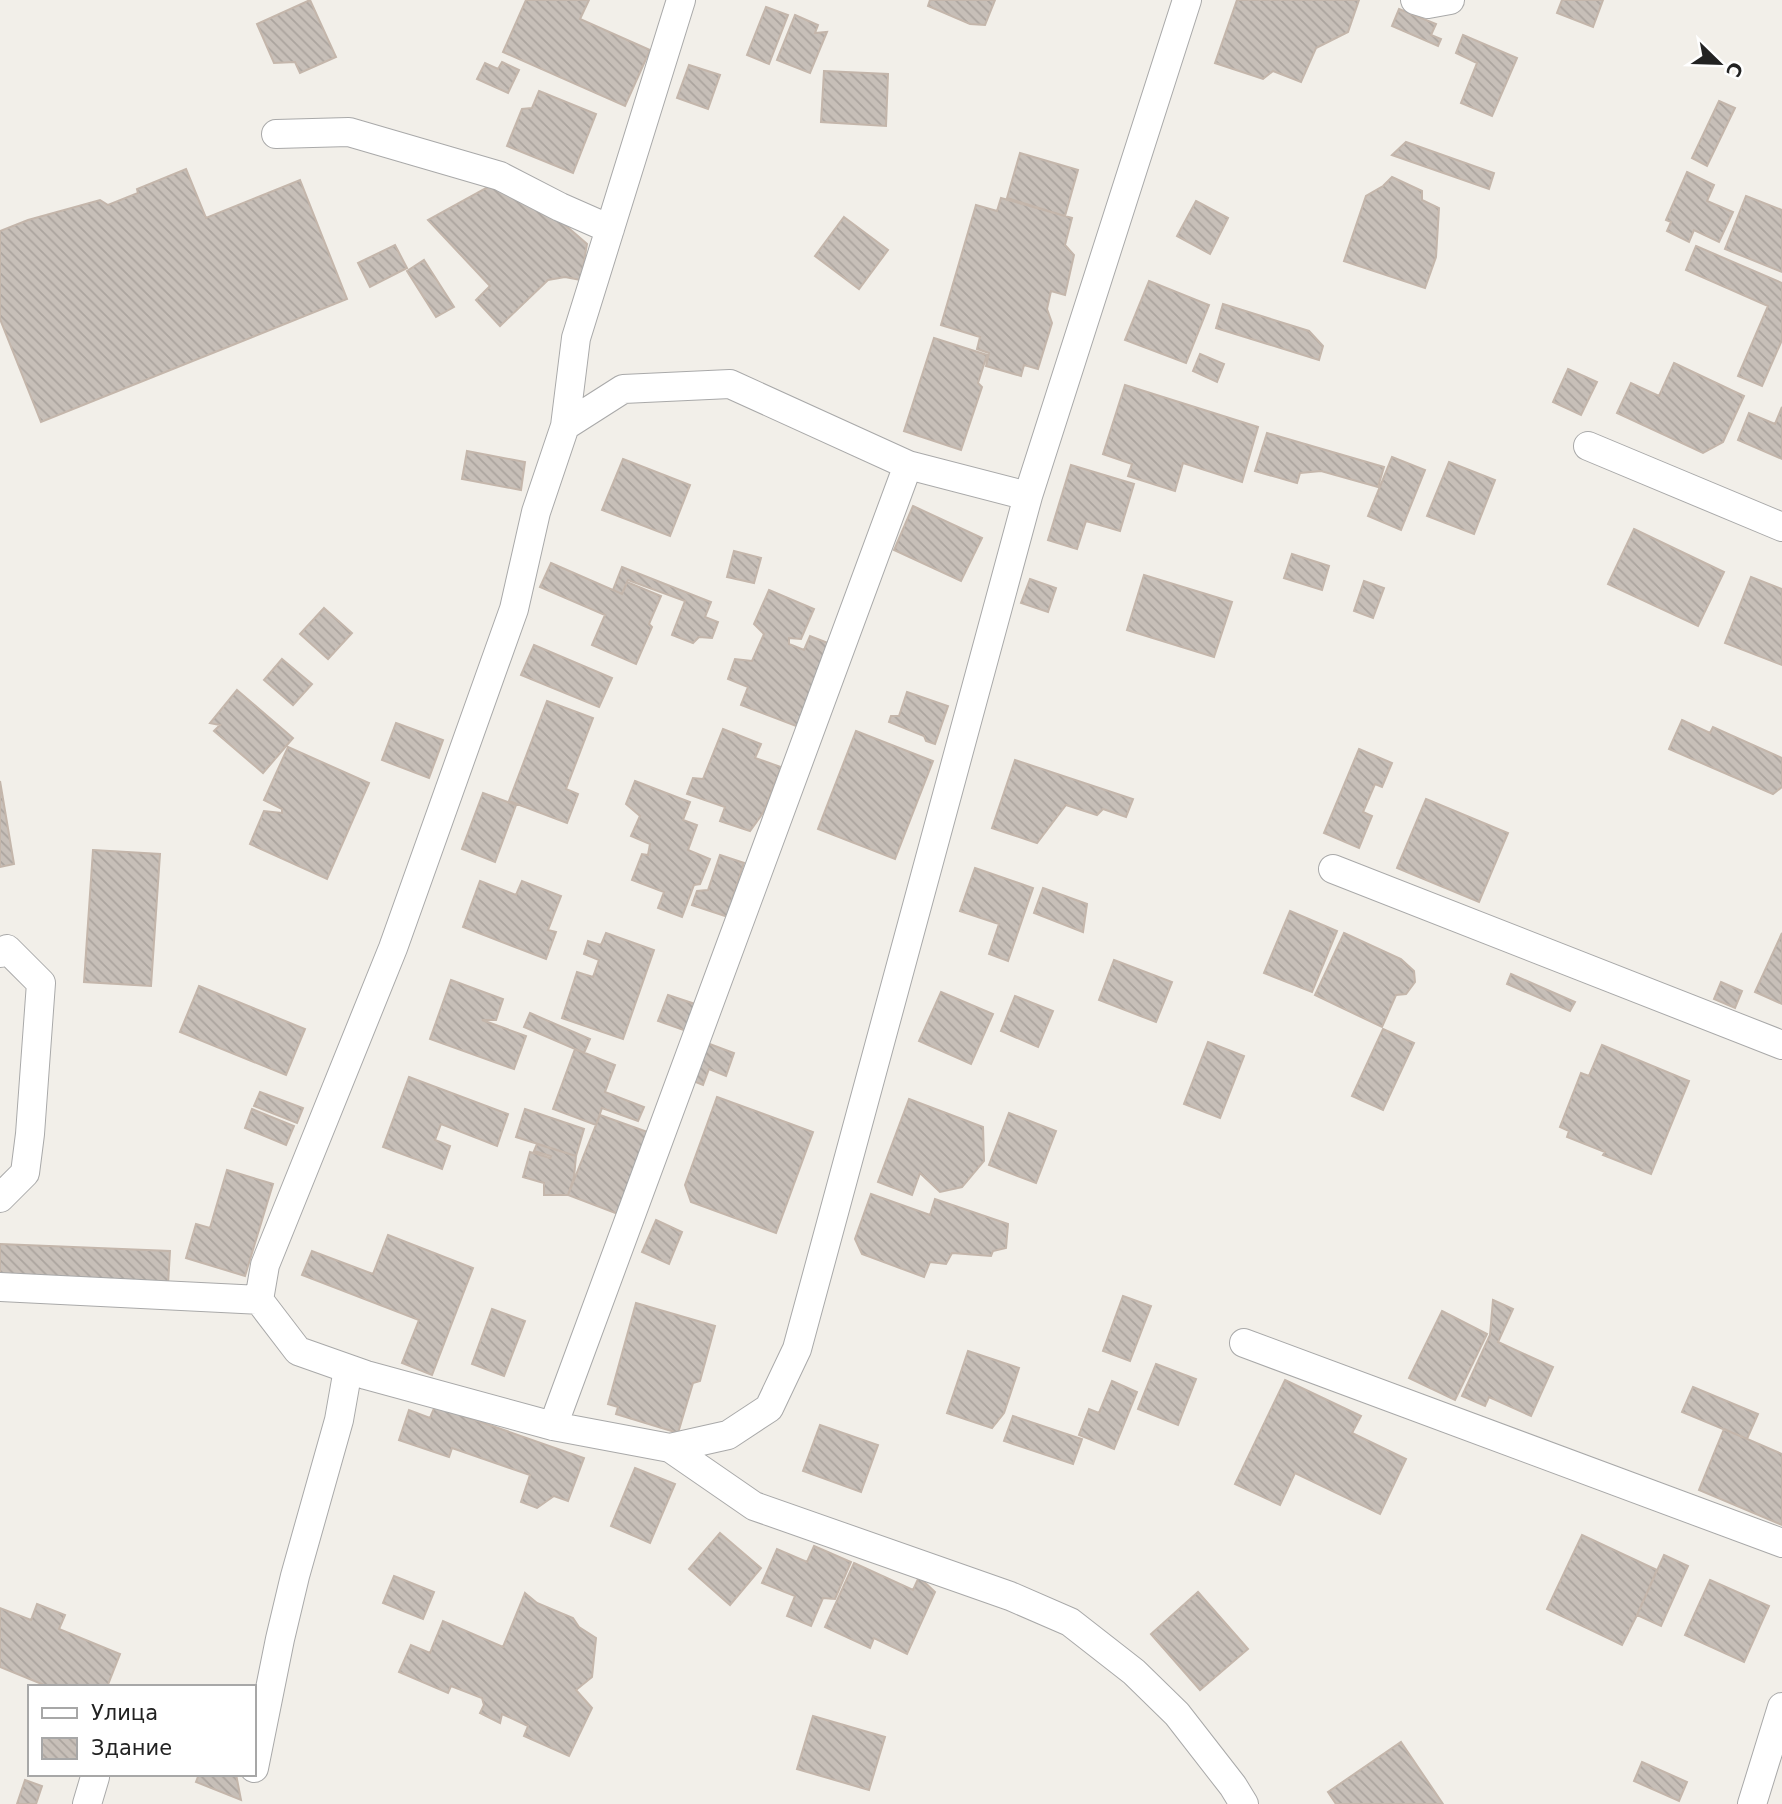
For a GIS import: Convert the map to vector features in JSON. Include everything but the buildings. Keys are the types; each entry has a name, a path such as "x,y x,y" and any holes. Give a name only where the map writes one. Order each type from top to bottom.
{"street":[{"path":"681,0 576,338 565,426 536,512 509,622 393,948 265,1265 259,1300 298,1351 366,1376 553,1426 670,1448 728,1435 769,1408 797,1349 1028,496 1187,0"},
{"path":"1415,0 1428,4 1450,0"},
{"path":"276,134 349,132 372,138 500,176 610,229"},
{"path":"565,426 623,389 730,384 908,465 1028,496"},
{"path":"1588,446 1782,527"},
{"path":"553,1426 908,465"},
{"path":"1333,869 1782,1045"},
{"path":"0,953 8,948 41,983 25,1173 0,1198"},
{"path":"0,1287 259,1300"},
{"path":"1244,1343 1782,1544"},
{"path":"256,1754 279,1640 339,1420 348,1369"},
{"path":"670,1448 754,1506 1010,1596 1070,1622 1134,1672 1177,1714 1244,1804"},
{"path":"1752,1804 1782,1707"}]}
